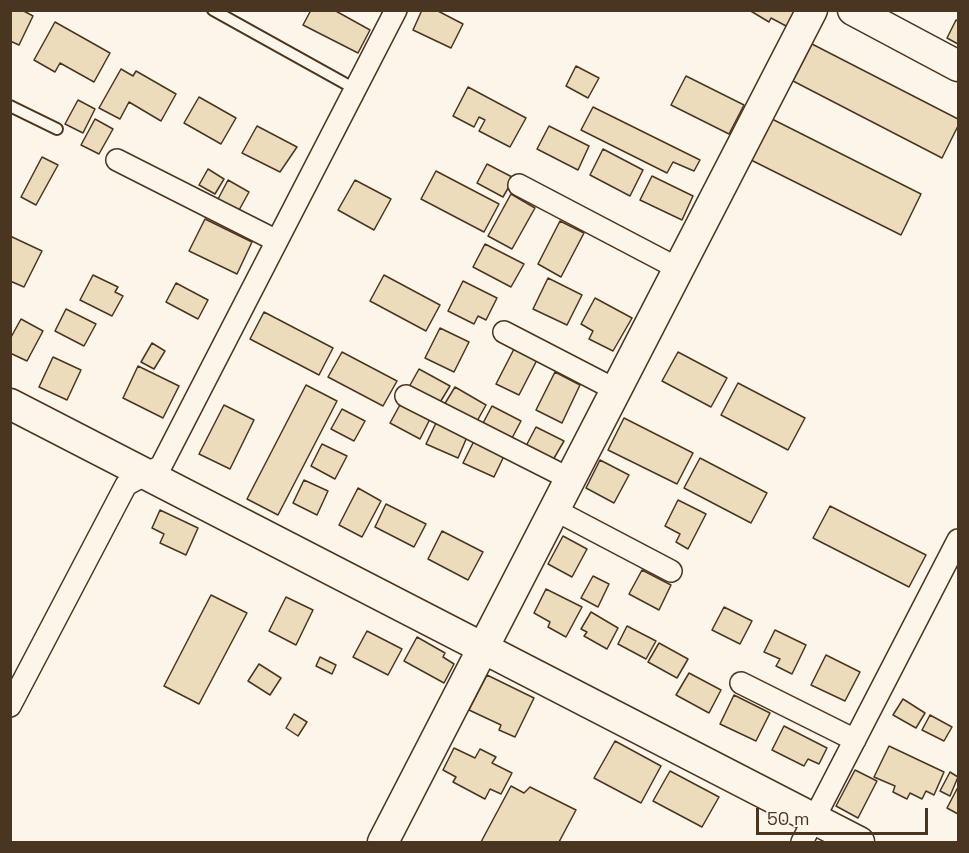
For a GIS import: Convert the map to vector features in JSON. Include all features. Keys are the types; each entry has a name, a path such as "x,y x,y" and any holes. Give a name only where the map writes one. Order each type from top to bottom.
{"street":[{"path":"10,706 126,485 161,466 396,10"},
{"path":"383,843 812,10"},
{"path":"853,10 958,66"},
{"path":"117,160 277,241"},
{"path":"519,185 679,269"},
{"path":"504,332 616,390"},
{"path":"406,396 570,479"},
{"path":"10,404 483,650 808,831 859,843"},
{"path":"555,510 671,571"},
{"path":"808,831 958,540"},
{"path":"741,683 855,740"}],"lane":[{"path":"213,10 355,89"},
{"path":"10,106 57,129"}],"building":[{"path":"10,10 22,10 33,16 19,45 10,41"},
{"path":"311,10 334,10 370,30 358,53 303,25"},
{"path":"422,10 436,10 463,24 451,48 413,30"},
{"path":"749,10 796,10 788,27 771,18 769,22"},
{"path":"956,20 958,21 958,44 947,38"},
{"path":"55,22 110,53 94,82 60,63 55,72 34,60"},
{"path":"812,44 958,119 958,126 942,158 793,81"},
{"path":"576,66 599,78 588,98 566,86"},
{"path":"121,69 133,76 136,71 176,94 161,121 129,102 120,119 99,108"},
{"path":"686,76 744,105 729,134 671,105"},
{"path":"468,87 526,118 510,147 479,131 485,120 479,117 474,127 453,116"},
{"path":"199,97 236,118 221,144 184,123"},
{"path":"78,100 95,109 83,133 65,124"},
{"path":"593,107 700,160 694,171 673,162 667,173 581,130"},
{"path":"95,119 113,129 99,154 81,145"},
{"path":"772,119 921,194 901,235 751,160"},
{"path":"257,126 297,147 280,172 242,153"},
{"path":"549,126 589,146 578,170 537,149"},
{"path":"603,149 643,170 630,196 590,175"},
{"path":"42,157 58,165 36,205 21,197"},
{"path":"487,164 514,178 503,197 477,183"},
{"path":"208,169 224,179 215,194 199,185"},
{"path":"436,171 499,204 484,232 421,199"},
{"path":"652,176 693,196 682,220 640,200"},
{"path":"228,180 249,192 238,212 217,201"},
{"path":"355,180 391,199 374,230 338,210"},
{"path":"511,194 535,208 512,249 488,236"},
{"path":"205,219 252,242 237,274 189,251"},
{"path":"560,221 584,233 561,277 538,264"},
{"path":"10,236 42,251 24,287 10,281"},
{"path":"485,244 524,264 511,287 473,267"},
{"path":"93,275 118,287 115,292 123,296 112,316 80,300"},
{"path":"384,275 440,305 426,331 370,301"},
{"path":"548,278 582,295 567,325 533,309"},
{"path":"463,281 497,298 486,320 478,316 474,324 448,311"},
{"path":"176,283 208,300 198,319 166,302"},
{"path":"595,298 632,318 613,351 589,339 593,331 581,324"},
{"path":"66,309 96,324 84,346 55,331"},
{"path":"264,312 333,348 319,375 250,339"},
{"path":"21,319 43,331 27,361 10,353 10,339"},
{"path":"440,328 469,342 454,372 425,358"},
{"path":"152,343 165,351 154,369 141,362"},
{"path":"514,349 537,360 519,395 496,384"},
{"path":"342,352 397,381 383,406 328,377"},
{"path":"678,352 727,378 711,407 662,381"},
{"path":"53,357 81,370 67,400 39,387"},
{"path":"138,366 179,386 163,418 123,398"},
{"path":"419,369 450,386 439,404 409,387"},
{"path":"555,372 580,385 562,423 536,410"},
{"path":"738,383 805,418 788,450 721,415"},
{"path":"306,385 337,401 278,515 247,499"},
{"path":"455,387 486,405 476,423 444,405"},
{"path":"401,403 430,419 420,439 390,423"},
{"path":"224,405 254,420 230,469 199,454"},
{"path":"492,406 521,421 511,440 482,425"},
{"path":"342,409 365,421 354,441 331,429"},
{"path":"624,418 693,453 677,484 608,450"},
{"path":"436,423 467,437 458,458 426,444"},
{"path":"536,427 564,441 553,460 526,446"},
{"path":"474,441 504,456 494,477 463,463"},
{"path":"322,444 347,456 335,479 311,466"},
{"path":"700,458 767,493 751,523 684,488"},
{"path":"600,460 629,475 614,503 586,488"},
{"path":"304,480 328,491 317,515 293,503"},
{"path":"358,488 381,501 362,537 339,525"},
{"path":"678,500 706,514 688,549 676,542 680,534 665,526"},
{"path":"386,504 426,524 414,547 375,527"},
{"path":"830,506 926,555 909,587 813,538"},
{"path":"160,510 198,528 186,555 160,543 164,534 152,528"},
{"path":"442,531 483,552 468,580 428,559"},
{"path":"563,536 587,549 572,577 548,564"},
{"path":"642,570 671,585 659,610 629,594"},
{"path":"593,576 609,584 598,607 581,598"},
{"path":"546,589 582,607 566,637 548,627 550,622 534,613"},
{"path":"211,595 247,613 199,704 164,686"},
{"path":"286,597 313,610 296,645 269,631"},
{"path":"724,607 752,621 740,644 712,630"},
{"path":"591,612 618,628 607,649 584,636 587,632 581,629"},
{"path":"627,626 656,641 646,659 618,644"},
{"path":"775,630 806,645 792,674 776,666 780,659 764,652"},
{"path":"367,631 402,649 388,675 353,657"},
{"path":"417,637 445,653 443,657 454,664 444,683 404,661"},
{"path":"659,643 688,659 677,678 648,662"},
{"path":"826,655 860,672 845,701 811,685"},
{"path":"320,657 336,665 332,674 316,666"},
{"path":"259,664 281,678 270,695 248,681"},
{"path":"689,673 721,690 709,713 676,695"},
{"path":"487,675 534,698 515,737 499,730 501,725 469,710"},
{"path":"734,695 770,713 756,741 720,724"},
{"path":"903,699 925,713 916,728 893,715"},
{"path":"294,714 307,722 298,736 286,728"},
{"path":"930,715 952,727 944,741 922,730"},
{"path":"784,726 827,748 819,764 808,759 804,766 772,750"},
{"path":"615,741 661,766 641,803 594,778"},
{"path":"889,746 944,772 934,795 926,791 922,799 910,793 907,799 893,792 895,786 874,777"},
{"path":"454,748 475,758 480,749 496,757 492,763 512,773 501,794 490,789 485,799 453,782 456,777 443,770"},
{"path":"855,770 877,781 858,818 836,806"},
{"path":"670,771 719,797 702,827 653,801"},
{"path":"950,772 958,777 950,796 940,791"},
{"path":"511,786 524,793 530,787 576,810 559,842 481,842"},
{"path":"958,787 958,814 947,808"}]}
